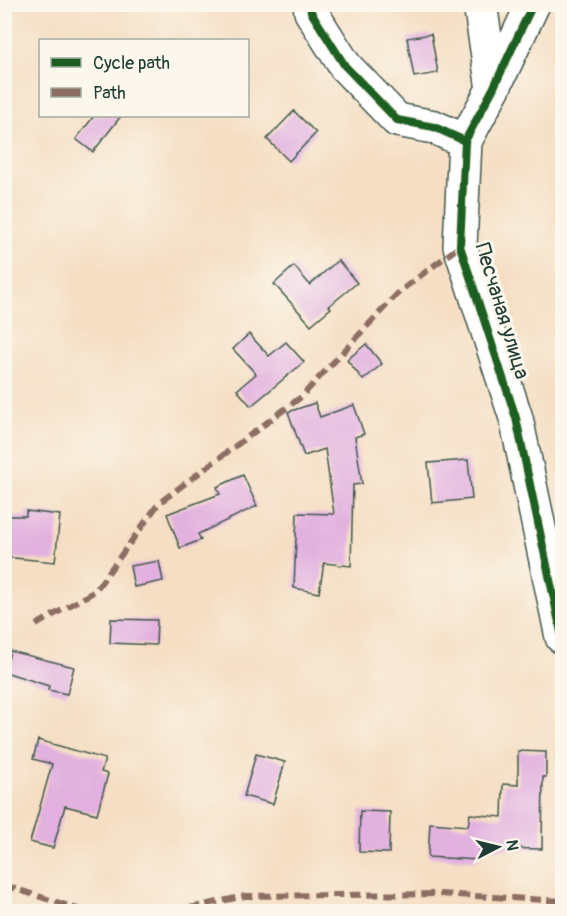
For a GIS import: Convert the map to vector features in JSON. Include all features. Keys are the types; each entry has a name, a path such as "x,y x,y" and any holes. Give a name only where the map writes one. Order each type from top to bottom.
{"street":[{"path":"480,4 493,90"},
{"name":"Песчаная улица","path":"533,4 493,90 465,141 460,246 516,418 562,637"},
{"path":"308,7 345,66 398,120 434,128 465,141"}],"building":[{"path":"431,34 438,73 414,77 407,38"},
{"path":"294,111 316,133 289,161 267,139"},
{"path":"93,117 120,117 93,152 76,139"},
{"path":"338,260 357,283 329,306 331,308 311,325 274,284 294,266 310,285"},
{"path":"249,334 269,356 286,342 304,362 251,406 237,390 256,374 233,349"},
{"path":"366,344 382,364 363,380 347,360"},
{"path":"315,403 320,417 354,405 364,434 355,437 362,484 353,485 351,566 324,563 319,593 294,588 297,513 334,514 325,449 304,456 288,412"},
{"path":"468,460 472,499 432,503 428,463"},
{"path":"243,475 257,506 198,534 201,540 180,548 167,514 220,494 217,487"},
{"path":"26,511 60,515 55,562 4,557 4,516 26,516"},
{"path":"159,561 163,581 134,587 130,566"},
{"path":"111,619 157,620 156,645 110,643"},
{"path":"10,651 74,667 67,694 48,690 49,686 5,672"},
{"path":"38,740 105,759 101,772 108,774 97,814 65,806 53,848 30,842 52,764 33,759"},
{"path":"518,751 546,752 546,777 543,777 542,849 480,848 478,860 428,857 430,823 468,826 470,814 502,817 503,784 518,785"},
{"path":"256,754 285,762 273,804 244,796"},
{"path":"360,811 390,812 389,853 359,852"}],"waterway":[{"path":"562,135 559,161 562,170"}],"marked path":[{"path":"36,625 95,591 159,503 301,397 400,291 460,246"},
{"path":"4,885 87,912"},
{"path":"171,912 245,896 440,894 562,901"}],"cycle path":[{"path":"310,4 311,12 345,66 397,120 434,127 465,141"},
{"path":"533,4 493,89 465,141 460,246 516,418 562,637"}]}
